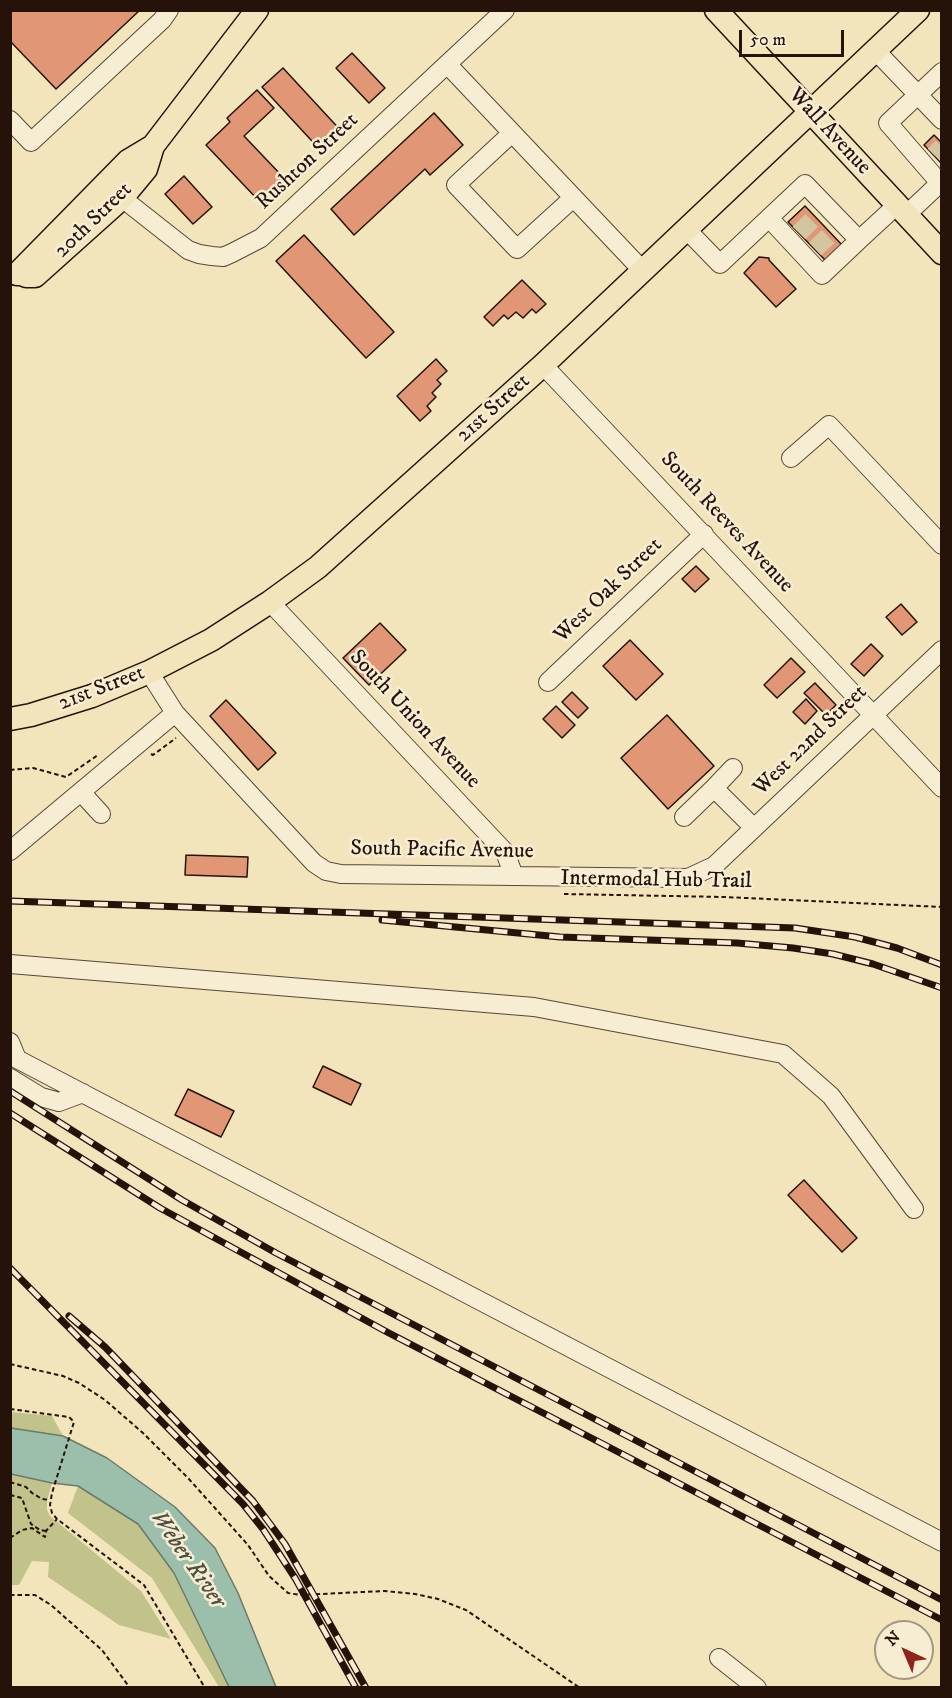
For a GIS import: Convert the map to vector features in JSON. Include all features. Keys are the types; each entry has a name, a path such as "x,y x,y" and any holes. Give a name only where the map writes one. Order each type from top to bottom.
{"main road":[{"name":"20th Street","path":"153,146 128,161 13,271 26,276 35,276 123,198 146,168 153,146 257,10"},
{"name":"Wall Avenue","path":"716,10 942,253"},
{"name":"21st Street","path":"10,719 31,715 92,696 149,672 212,640 318,567 543,365 918,10"}],"street":[{"path":"10,120 31,142 162,20 169,10"},
{"name":"Rushton Street","path":"123,198 188,250 212,256 232,254 261,238 505,10"},
{"path":"875,50 942,120"},
{"path":"447,64 643,271"},
{"path":"769,218 810,253 822,275 859,240 902,210 936,172 888,123 942,72"},
{"path":"512,133 456,185 517,249 573,198"},
{"path":"687,230 720,264 804,184 821,212 837,228 859,240"},
{"name":"South Reeves Avenue","path":"543,365 942,788"},
{"path":"791,458 829,425 942,545"},
{"name":"West Oak Street","path":"548,682 704,534"},
{"name":"South Union Avenue","path":"270,602 505,852 514,876"},
{"name":"West 22nd Street","path":"714,866 942,650"},
{"name":"South Pacific Avenue","path":"149,672 175,713 191,731 314,863 326,871 341,874 688,878 714,866"},
{"path":"10,851 175,713"},
{"path":"684,817 733,768"},
{"path":"714,788 754,828"},
{"path":"81,792 101,814"},
{"path":"10,964 534,1007 783,1054 831,1096 914,1209"},
{"path":"10,1042 17,1059 942,1542"},
{"path":"10,1078 41,1097 59,1102 83,1093"},
{"path":"718,1658 757,1688"}],"path":[{"path":"148,752 153,755 171,740 191,731"},
{"path":"10,770 33,768 66,777 101,753"},
{"name":"Intermodal Hub Trail","path":"557,894 724,897 942,907"},
{"path":"939,967 942,961"},
{"path":"10,1364 63,1376 79,1383 105,1400 143,1432 188,1478 248,1545 269,1576 288,1593 300,1595 384,1591 438,1599 466,1610 580,1688"},
{"path":"10,1409 69,1417 74,1422 52,1493 52,1513 57,1520 144,1585 205,1688"},
{"path":"10,1482 26,1487 42,1499 51,1500"},
{"path":"10,1495 22,1498 31,1524 46,1531"},
{"path":"10,1538 22,1530 32,1528 45,1537 46,1531 57,1520"},
{"path":"10,1595 34,1595 51,1605 102,1650 130,1688"}],"green space":[{"path":"11,1412 52,1416 63,1436 11,1428"},
{"path":"10,1474 52,1483 47,1501 50,1516 141,1591 171,1639 119,1625 48,1577 49,1562 32,1561 19,1585 11,1585"},
{"path":"78,1486 138,1524 174,1573 229,1687 219,1687 152,1578 68,1513"}],"water":[{"name":"Weber River","path":"11,1428 63,1436 107,1458 175,1507 215,1548 238,1593 276,1687 229,1687 174,1573 138,1524 78,1486 11,1474"}],"building":[{"path":"10,10 140,10 56,89 10,41"},
{"path":"352,53 385,88 369,103 336,68"},
{"path":"283,68 344,134 323,153 262,87"},
{"path":"257,90 274,108 244,136 283,177 259,201 206,145 230,122 227,118"},
{"path":"434,113 463,145 430,175 425,169 354,235 331,209"},
{"path":"934,135 942,143 942,164 924,145"},
{"path":"184,176 212,207 193,224 165,194"},
{"path":"805,206 843,246 827,262 788,222"},
{"path":"304,235 394,332 366,358 276,261"},
{"path":"759,257 769,258 796,289 776,307 744,273"},
{"path":"522,280 546,304 536,313 532,309 523,318 516,312 508,319 504,315 493,326 484,317"},
{"path":"436,359 447,371 437,380 441,384 432,393 436,397 427,406 431,411 420,421 397,396"},
{"path":"696,566 709,579 695,592 682,579"},
{"path":"901,604 917,622 902,635 886,617"},
{"path":"380,623 406,650 369,685 343,658"},
{"path":"630,640 663,674 636,700 603,666"},
{"path":"871,644 883,656 864,676 851,664"},
{"path":"791,658 805,672 777,698 764,685"},
{"path":"815,683 836,705 826,715 804,693"},
{"path":"572,692 588,708 578,718 562,702"},
{"path":"806,699 817,711 805,724 793,712"},
{"path":"226,700 276,753 258,770 210,716"},
{"path":"556,706 575,725 562,738 543,719"},
{"path":"667,715 714,766 668,809 621,758"},
{"path":"186,855 248,857 247,877 185,875"},
{"path":"323,1066 361,1084 351,1105 313,1087"},
{"path":"188,1089 234,1111 221,1137 175,1115"},
{"path":"804,1180 857,1238 842,1252 788,1195"}],"tunnel":[{"path":"934,155 942,147"},
{"path":"799,233 815,217"},
{"path":"815,249 831,234"}],"railway":[{"path":"10,901 795,928 855,937 897,948 942,965"},
{"path":"382,920 560,937 737,943 793,948 833,954 873,964 942,988"},
{"path":"10,1091 182,1200 276,1253 942,1600"},
{"path":"10,1113 160,1208 387,1332 942,1620"},
{"path":"10,1268 243,1504 263,1529 295,1578 356,1688"},
{"path":"69,1316 105,1347 253,1501 285,1544 366,1688"}]}
